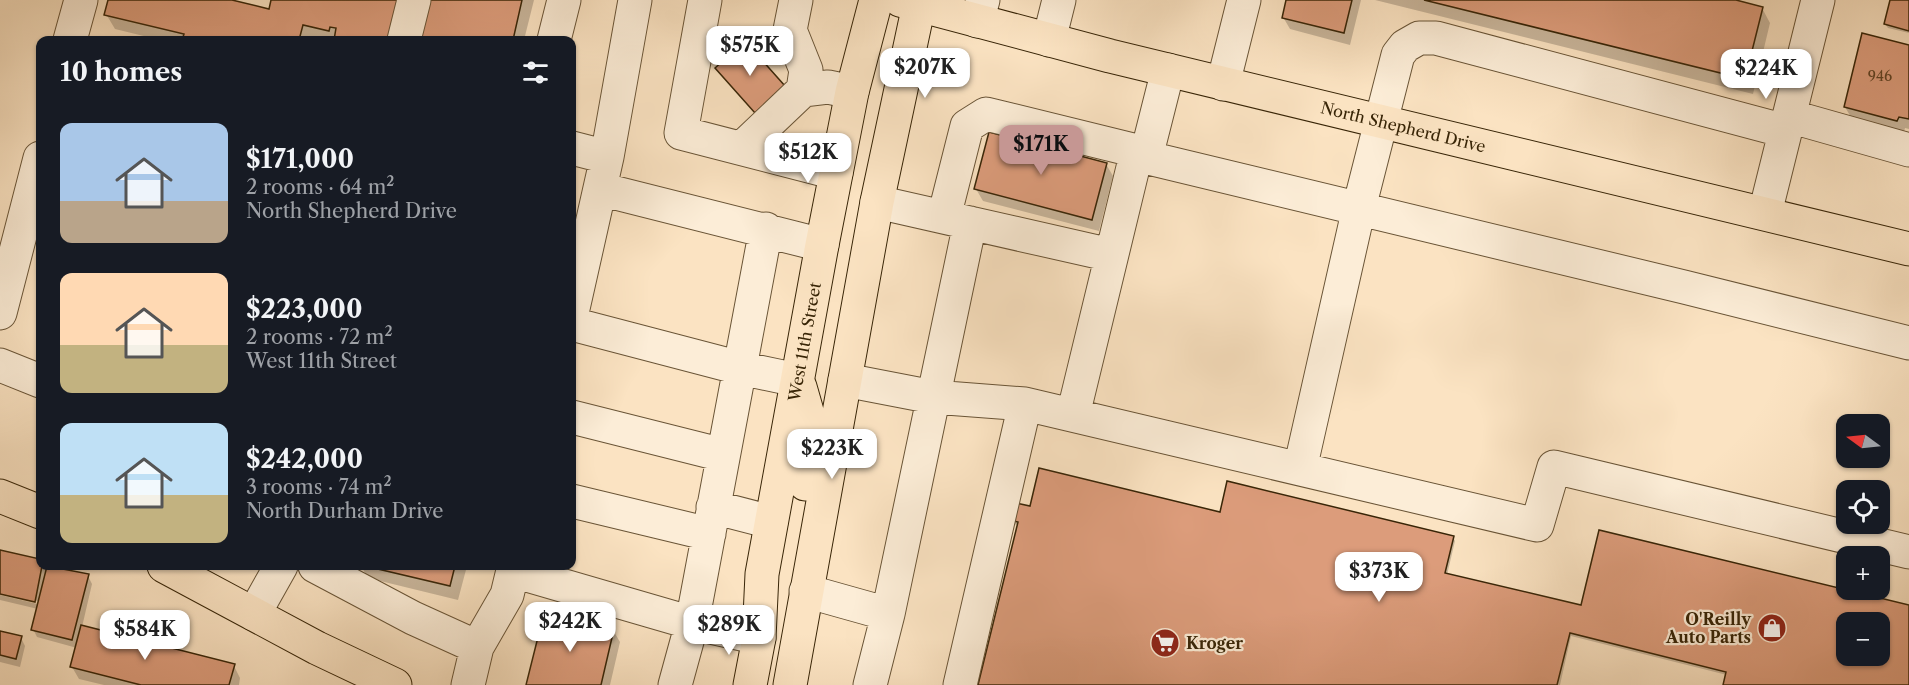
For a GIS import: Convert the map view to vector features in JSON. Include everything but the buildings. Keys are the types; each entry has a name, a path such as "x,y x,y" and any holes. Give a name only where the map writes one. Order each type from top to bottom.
{"main road":[{"name":"West 11th Street","path":"750,685 759,638 762,574 797,380 852,92 876,0"},
{"name":"North Shepherd Drive","path":"913,2 980,11 1049,40 1909,249"},
{"path":"790,685 913,2"},
{"path":"835,178 841,246 830,326 845,380"},
{"path":"797,380 812,429 800,534 806,591"},
{"path":"0,496 36,510"},
{"path":"172,570 317,648 395,685"}],"street":[{"path":"71,36 81,0"},
{"path":"405,36 414,0"},
{"path":"555,36 564,0"},
{"path":"576,295 607,157 635,0"},
{"path":"705,0 681,133 742,148 835,178"},
{"path":"796,0 790,30 806,70 803,90"},
{"path":"1049,40 1059,0"},
{"path":"1223,84 1244,0"},
{"path":"1765,213 1818,0"},
{"path":"1300,469 1359,208 1398,55 1405,46 1419,38 1436,38 1787,123 1909,150"},
{"path":"1073,416 1111,255 1168,70"},
{"path":"742,148 803,90 828,87 852,92"},
{"path":"870,685 888,614 933,397 967,126 987,114 1137,151 1141,156 1909,343"},
{"path":"576,149 607,157"},
{"path":"0,313 10,239 36,169"},
{"path":"600,189 766,229 822,245"},
{"path":"878,202 1111,255"},
{"path":"675,685 692,623 766,229"},
{"path":"576,325 740,368 797,380"},
{"path":"0,365 36,379"},
{"path":"845,380 933,397 1025,404 1537,525 1554,467 1909,552"},
{"path":"960,685 1025,404"},
{"path":"576,418 723,455"},
{"path":"576,502 711,521 771,522"},
{"path":"254,614 279,570"},
{"path":"323,570 413,618 477,647"},
{"path":"468,685 477,647 507,596 513,570"},
{"path":"520,570 692,623 759,638"},
{"path":"806,591 888,614"}],"place":[{"name":"O'Reilly Auto Parts","path":"1772,628"},
{"name":"Kroger","path":"1165,643"}]}
